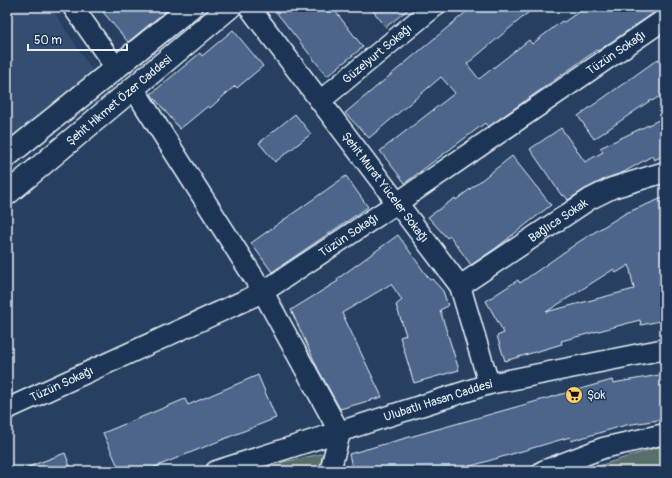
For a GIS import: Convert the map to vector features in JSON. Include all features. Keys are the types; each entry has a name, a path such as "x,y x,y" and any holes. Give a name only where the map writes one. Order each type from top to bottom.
{"main road":[{"path":"7,156 190,7"},
{"name":"Şehit Hikmet Özer Caddesi","path":"7,194 230,7"},
{"path":"116,68 134,89"}],"street":[{"path":"73,7 116,68"},
{"name":"Şehit Murat Yüceler Sokağı","path":"249,7 460,286 489,384"},
{"name":"Güzelyurt Sokağı","path":"320,101 434,7"},
{"name":"Tüzün Sokağı","path":"7,409 263,292 397,203 665,19"},
{"path":"134,89 263,292 340,432 330,471"},
{"name":"Bağlıca Sokak","path":"460,286 590,199 612,188 665,172"},
{"name":"Ulubatlı Hasan Caddesi","path":"216,471 489,384 665,349"},
{"path":"543,471 574,465 603,448 665,434"}],"shaded area":[{"path":"7,7 51,7 94,73 7,140"}],"green space":[{"path":"665,446 665,471 589,471 589,469"},
{"path":"335,451 329,471 241,471"}],"building":[{"path":"109,7 171,7 128,42 103,12"},
{"path":"272,7 332,7 363,47 327,76"},
{"path":"370,7 411,7 386,27"},
{"path":"472,7 535,7 467,64 479,79 529,40 532,44 562,21 564,22 586,7 665,8 658,10 598,51 597,50 488,127 485,123 405,183 380,151 455,93 441,77 369,138 345,113"},
{"path":"233,30 263,66 237,88 235,86 210,108 208,106 180,129 151,94 200,53 202,56"},
{"path":"658,59 665,69 665,93 652,101 651,100 594,139 578,116"},
{"path":"295,114 311,134 275,162 259,143"},
{"path":"665,117 665,155 654,160 652,156 624,172 607,178 585,189 568,200 564,195 562,196 530,149 561,128 585,162 603,152 600,148"},
{"path":"512,156 551,205 496,248 471,265 450,236 447,238 428,217 455,198 456,200"},
{"path":"346,176 368,207 272,272 251,243"},
{"path":"665,197 665,320 641,325 640,320 561,341 562,344 505,361 497,336 504,333 486,301 518,280 520,283 580,241 626,213","holes":["629,265 634,289 546,312 614,269 616,273"]},
{"path":"398,235 430,280 432,279 443,291 448,306 440,310 459,370 414,383 400,337 406,335 396,305 402,300 391,284 342,313 382,397 340,409 318,369 291,310 338,281 337,279"},
{"path":"665,374 665,419 626,425 571,441 570,437 454,471 353,471 349,454 612,380 613,383"},
{"path":"258,375 276,418 145,471 120,471 103,433 185,399 188,405"},
{"path":"65,453 72,471 20,471 20,470"}],"place":[{"name":"Şok","path":"574,395"}]}
